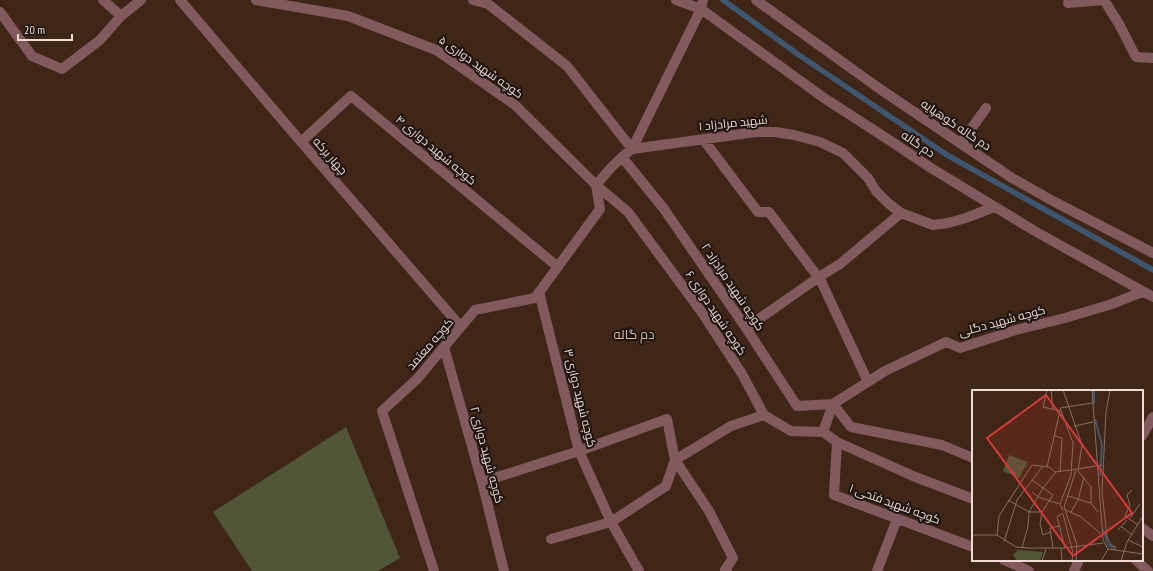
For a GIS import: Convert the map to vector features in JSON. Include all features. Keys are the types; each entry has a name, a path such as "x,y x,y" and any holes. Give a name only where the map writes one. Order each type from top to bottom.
{"street":[{"path":"103,0 121,16"},
{"path":"0,12 32,56 62,68 100,40 121,16 141,0"},
{"name":"چهار برکه","path":"180,0 461,327"},
{"name":"کوچه شهید دواری ۵","path":"256,0 348,16 436,50 515,105 596,185"},
{"path":"473,0 488,4 567,66 632,149"},
{"name":"دم گاله","path":"676,0 702,5 824,98 931,168 994,207 1153,297"},
{"name":"دم گاله کوهپایه","path":"756,0 780,19 880,89 1012,178 1153,253"},
{"path":"1068,3 1105,0 1136,57 1153,58"},
{"path":"596,185 622,156 632,149 702,5"},
{"name":"کوچه شهید دواری ۴","path":"301,142 351,96 558,267"},
{"path":"961,143 986,108"},
{"name":"شهید مرادزاد ۱","path":"632,149 756,132 775,132 794,135 820,142 843,153 868,178 876,191 901,213 933,225 966,218 994,207"},
{"path":"703,139 758,212 769,212 819,278 868,382"},
{"name":"کوچه شهید مرادزاد ۲","path":"622,156 664,209 746,328 797,406 833,404"},
{"name":"کوچه معتمد","path":"434,571 382,412 417,379 475,310 535,298 600,209 596,185"},
{"name":"کوچه شهید دواری ۶","path":"596,185 628,212 703,314 742,374 764,415"},
{"path":"746,328 840,264 901,213"},
{"name":"کوچه شهید دواری ۳","path":"540,292 579,452 611,522 639,571"},
{"name":"کوچه شهید دگلی","path":"833,404 885,371 946,342 960,348 1016,330 1065,318 1112,304 1142,292"},
{"name":"کوچه شهید دواری ۲","path":"444,347 482,482 504,571"},
{"path":"823,432 833,404"},
{"path":"833,404 851,427 942,445 972,458"},
{"path":"551,539 611,522 666,486 675,460 731,426 764,415 791,431 823,432 837,442 913,476 972,499"},
{"path":"482,482 579,452 667,418 675,460 709,511 733,558 725,571"},
{"path":"1143,434 1153,418"},
{"name":"کوچه شهید فتحی ۱","path":"837,442 834,495 972,546"},
{"path":"877,571 897,519"},
{"path":"1143,529 1153,536"},
{"path":"1006,561 1029,571"},
{"path":"1074,571 1079,561"},
{"path":"1137,561 1148,571"}],"green space":[{"path":"346,427 400,558 378,571 252,571 213,512"}],"waterway":[{"path":"723,0 799,55 947,155 1153,270"}],"district":[{"name":"دم گاله","path":"634,334"}]}
